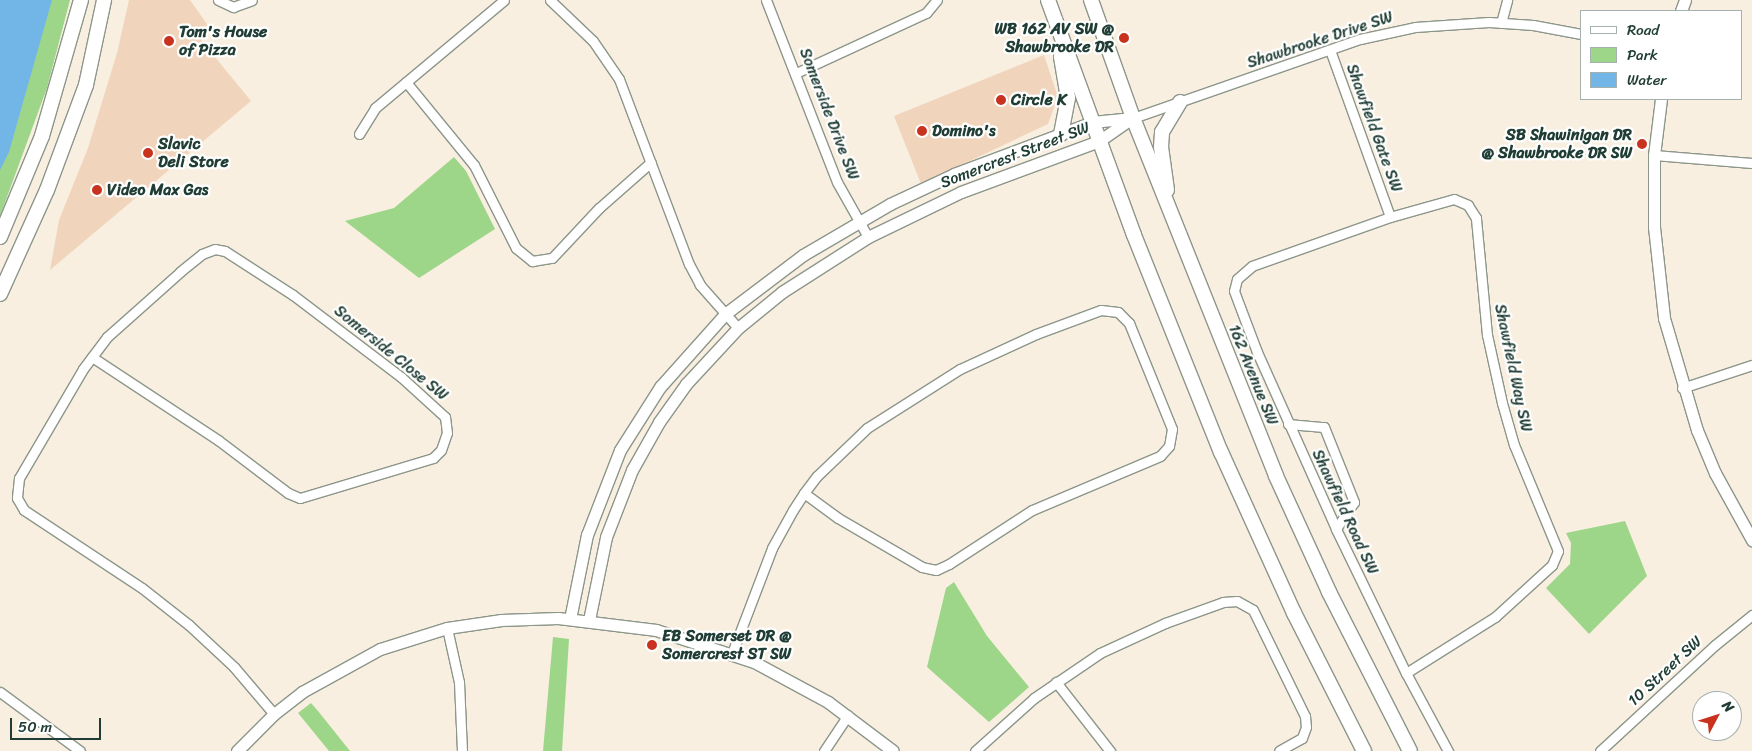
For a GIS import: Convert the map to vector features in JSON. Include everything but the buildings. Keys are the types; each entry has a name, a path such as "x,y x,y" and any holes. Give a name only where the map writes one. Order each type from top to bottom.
{"main road":[{"path":"0,237 42,136 82,0"},
{"path":"0,294 48,190 86,85 104,0"},
{"path":"1048,0 1099,141 1225,460 1294,613 1364,751"},
{"name":"162 Avenue SW","path":"1091,0 1132,118 1276,476 1329,592 1410,751"},
{"path":"1056,22 1068,98 1061,134"},
{"path":"1171,216 1161,147 1162,132 1180,102"}],"street":[{"path":"218,0 233,6 252,0"},
{"path":"359,134 375,108 504,0"},
{"path":"550,0 593,40 606,58 630,103 689,264 700,284 738,328"},
{"name":"Somerside Drive SW","path":"766,0 837,182 868,238"},
{"path":"796,73 926,13 936,0"},
{"path":"1501,22 1507,0"},
{"name":"Shawbrooke Drive SW","path":"1132,118 1375,34 1415,27 1465,22 1501,22 1580,34"},
{"name":"Shawfield Gate SW","path":"1330,50 1390,217"},
{"path":"406,82 474,165 516,248 532,261 552,258 599,208 651,162"},
{"path":"1662,100 1654,155 1657,262 1664,318 1682,388 1715,473 1752,540"},
{"name":"Somercrest Street SW","path":"570,619 587,535 620,450 660,387 725,314 777,273 858,221 954,174 1092,122 1132,118"},
{"name":"Somercrest Street SW","path":"589,620 606,537 632,470 659,422 686,384 738,328 782,292 868,238 961,192 1099,141 1132,118"},
{"path":"1654,155 1752,163"},
{"name":"Shawfield Way SW","path":"1237,279 1252,266 1390,217 1449,200 1464,202 1474,213 1487,335 1502,403 1514,445 1558,551 1552,565 1496,616 1406,672"},
{"name":"Somerside Close SW","path":"92,357 218,440 288,493 300,498 427,461 438,454 447,433 447,422 442,412 401,377 293,295 221,250 202,254 122,322 92,357 20,478 16,491 19,504 142,588 188,625 234,667 274,714"},
{"name":"Shawfield Road SW","path":"1237,279 1234,291 1288,424 1336,529 1406,672 1448,751"},
{"path":"732,653 772,548 804,493 834,457 894,408 989,354 1101,310 1118,312 1129,323 1172,429 1171,440 1160,456 1032,510 949,564 936,570 922,568 838,518 804,493"},
{"path":"1682,388 1752,365"},
{"path":"1288,424 1324,427 1354,502 1336,529"},
{"path":"975,751 1056,682 1131,638 1224,602 1237,601 1253,610 1305,716 1306,727 1302,738 1279,751"},
{"name":"10 Street SW","path":"1600,751 1715,645 1752,615"},
{"path":"237,751 274,714 320,680 360,658 402,641 447,628 501,620 570,619 656,630 732,653 791,680 848,715 893,751"},
{"path":"447,628 459,682 462,751"},
{"path":"1056,682 1110,751"},
{"path":"0,692 80,751"},
{"path":"824,751 848,715"}],"shaded area":[{"path":"129,0 190,0 207,24 201,40 251,101 50,270 59,220 88,148 117,53"},
{"path":"1044,55 1058,97 1048,124 921,184 894,116"}],"green space":[{"path":"0,0 70,0 47,88 0,216"},
{"path":"454,157 466,171 495,229 419,278 345,221 394,208"},
{"path":"1625,521 1647,576 1589,634 1546,588 1570,564 1571,543 1566,533"},
{"path":"954,582 987,636 1029,687 989,722 927,667 946,588"},
{"path":"553,637 569,639 562,751 543,751"},
{"path":"311,703 350,751 329,751 298,713"}],"water":[{"path":"0,0 52,0 9,152 0,170"}],"place":[{"name":"WB 162 AV SW @ Shawbrooke DR","path":"1124,38"},
{"name":"Tom's House of Pizza","path":"169,41"},
{"name":"Circle K","path":"1001,100"},
{"name":"Domino's","path":"922,131"},
{"name":"SB Shawinigan DR @ Shawbrooke DR SW","path":"1642,144"},
{"name":"Slavic Deli Store","path":"148,153"},
{"name":"Video Max Gas","path":"97,190"},
{"name":"EB Somerset DR @ Somercrest ST SW","path":"652,645"}]}
